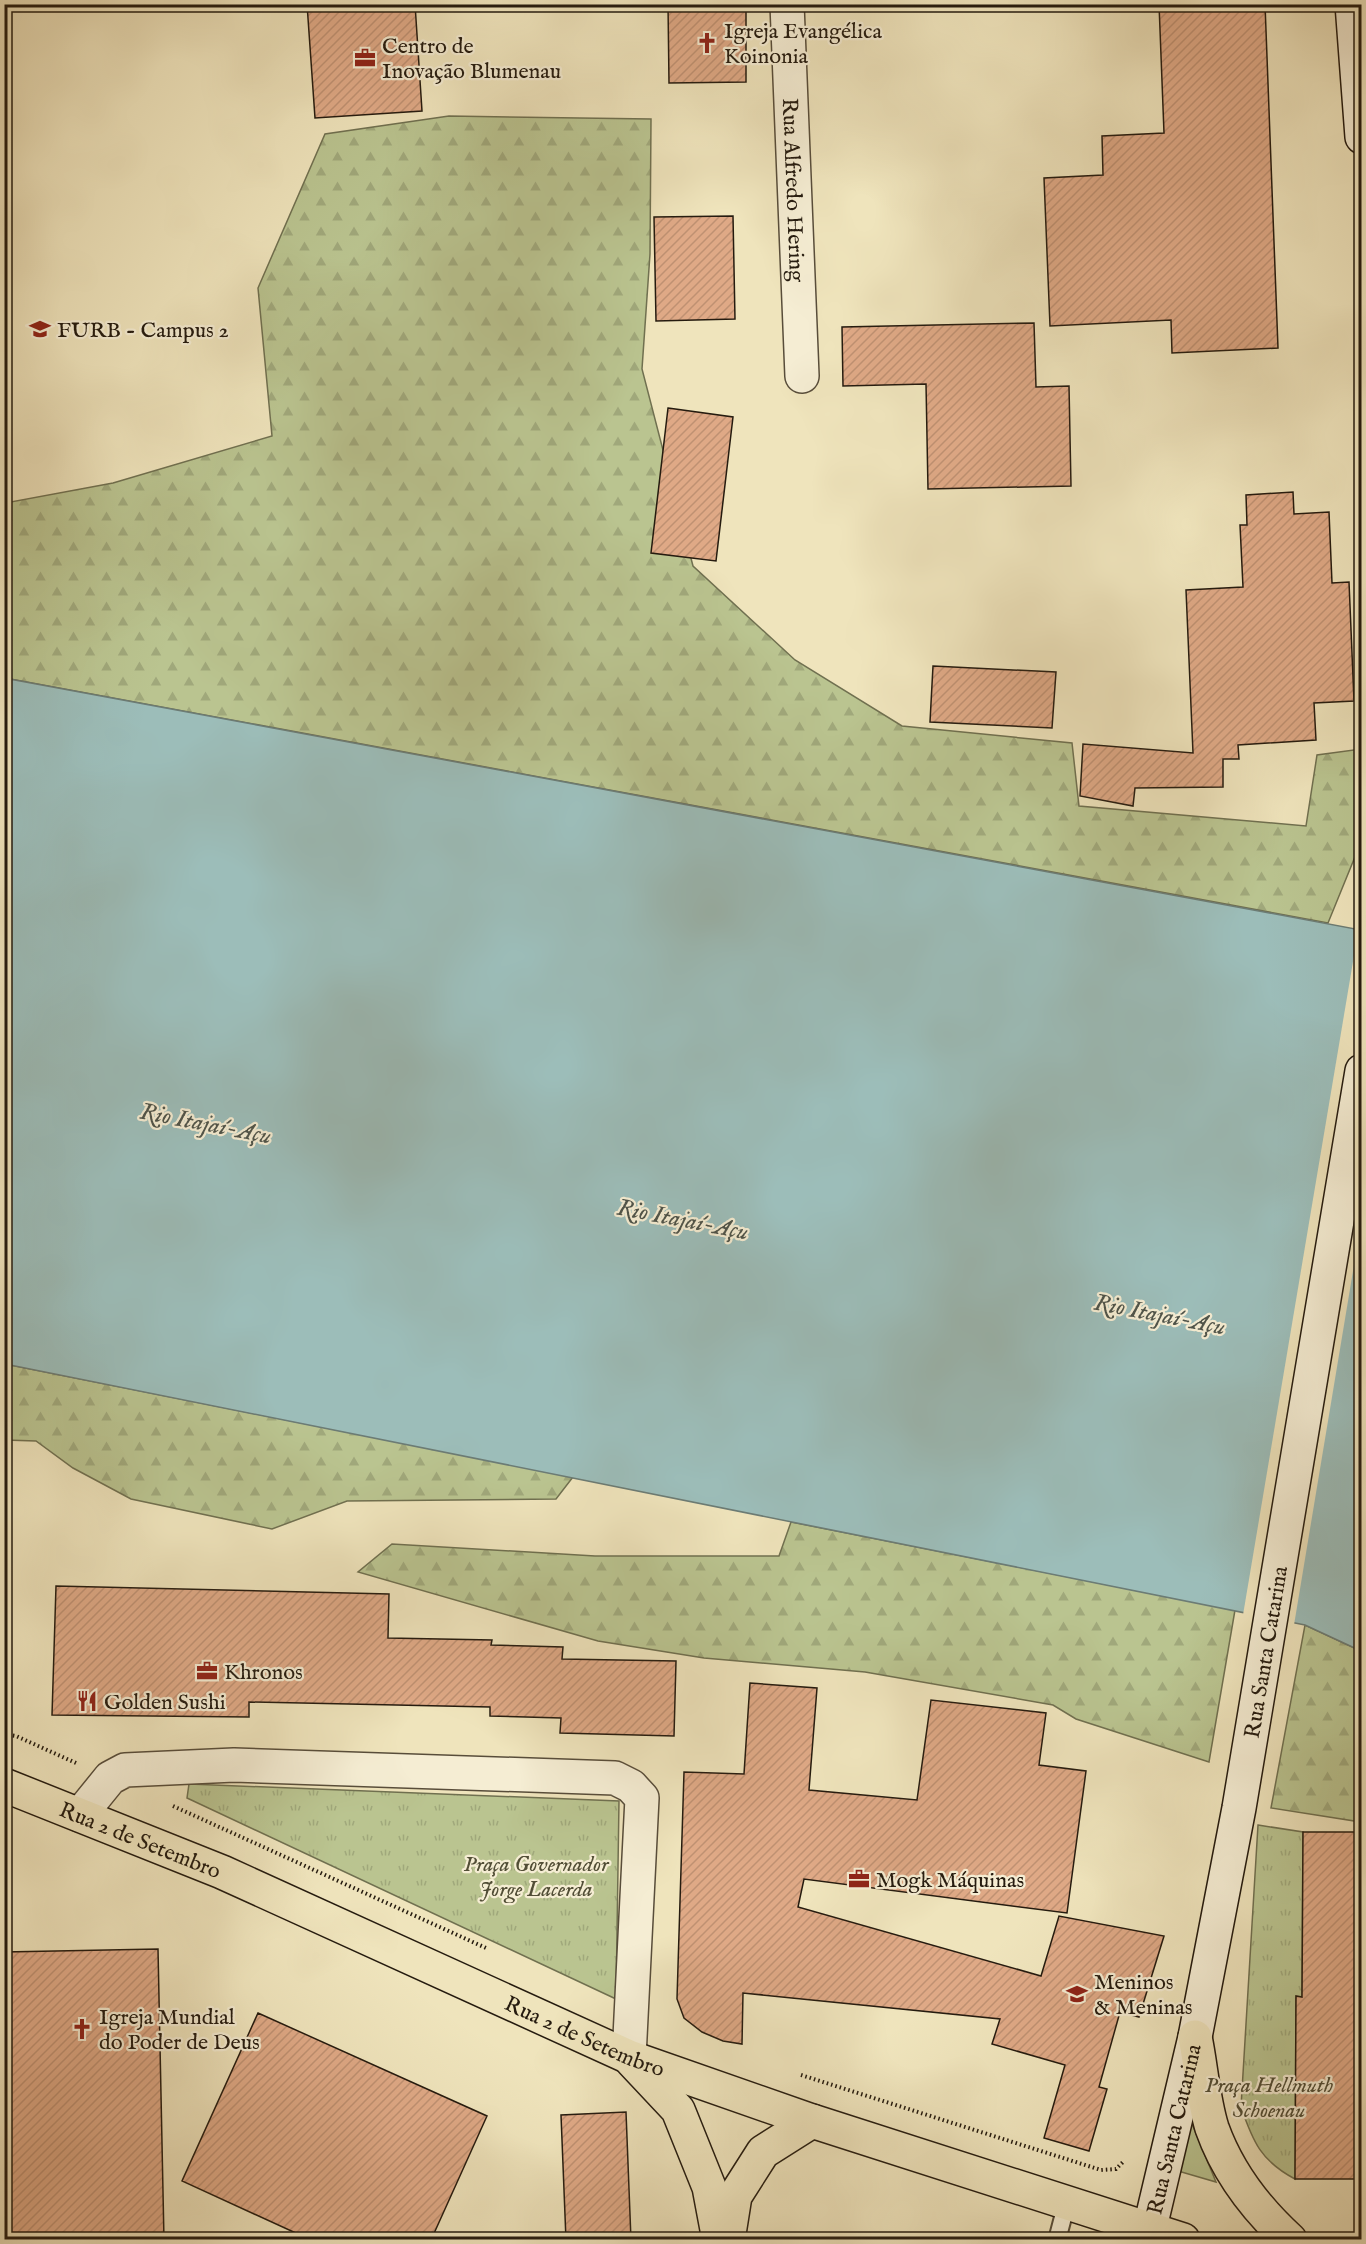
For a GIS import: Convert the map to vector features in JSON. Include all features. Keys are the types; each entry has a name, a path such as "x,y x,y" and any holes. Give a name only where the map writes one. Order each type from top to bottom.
{"main road":[{"name":"Rua Alfredo Hering","path":"788,4 802,376"},
{"path":"1352,4 1362,136"},
{"name":"Rua Santa Catarina","path":"1148,2234 1195,2037 1239,1808 1362,1071"},
{"path":"80,1815 110,1778 125,1770 234,1765 615,1778 631,1786 642,1798 629,2058 678,2110 709,2187 720,2240"},
{"name":"Rua 2 de Setembro","path":"4,1785 222,1872 629,2058 812,2121 1067,2202 1148,2234 1183,2240"},
{"path":"1195,2037 1212,2127 1233,2176 1262,2215 1290,2240"},
{"path":"728,2240 735,2196 763,2152 812,2121"}],"lane":[{"path":"1057,2240 1067,2202"}],"green space":[{"path":"449,116 651,119 650,254 642,369 693,566 795,660 902,726 1072,743 1079,806 1306,826 1317,755 1361,749 1361,842 1328,923 5,678 5,503 113,483 272,436 258,288 325,134"},
{"path":"5,1364 573,1477 556,1499 347,1501 272,1529 131,1499 73,1468 36,1441 5,1440"},
{"path":"791,1522 1235,1610 1209,1762 1076,1719 1053,1705 865,1672 704,1658 598,1641 358,1572 392,1544 595,1556 779,1556"},
{"path":"1305,1625 1361,1651 1361,1822 1271,1808"},
{"name":"Praça Governador Jorge Lacerda","path":"189,1784 619,1801 616,1999 187,1798"},
{"name":"Praça Hellmuth Schoenau","path":"1258,1825 1303,1832 1302,1997 1296,1997 1295,2179 1266,2158 1254,2140 1241,2107"},
{"path":"1190,2119 1216,2182 1178,2171"}],"water":[{"name":"Rio Itajaí-Açu","path":"4,678 1361,930 1361,1651 1305,1625 5,1364"}],"pier":[{"path":"1359,926 1362,927 1361,1223 1294,1625 1243,1615"}],"building":[{"name":"Centro de Inovação Blumenau","path":"307,4 415,4 422,111 315,118"},
{"name":"Igreja Evangélica Koinonia","path":"668,4 746,4 746,82 669,83"},
{"path":"1159,4 1265,4 1278,348 1172,353 1171,320 1050,326 1044,178 1103,175 1102,136 1164,133"},
{"path":"733,216 735,319 656,321 654,217"},
{"path":"1034,323 1036,387 1069,386 1071,486 928,489 926,384 843,386 842,327"},
{"path":"668,408 733,417 716,561 651,553"},
{"path":"1293,492 1294,514 1329,512 1332,583 1349,582 1354,701 1314,703 1316,740 1238,745 1239,759 1223,759 1223,787 1135,788 1133,806 1080,796 1083,744 1193,753 1186,590 1243,587 1240,525 1247,525 1246,495"},
{"path":"933,666 1056,672 1052,728 930,722"},
{"path":"56,1586 389,1594 388,1638 492,1640 491,1645 563,1647 562,1659 676,1661 674,1736 560,1733 561,1718 490,1716 490,1707 249,1702 249,1717 52,1715"},
{"path":"750,1683 817,1688 809,1790 917,1800 931,1700 1046,1713 1039,1765 1086,1771 1067,1913 804,1879 798,1907 1041,1976 1059,1916 1164,1936 1139,2017 1120,2012 1099,2087 1107,2089 1089,2151 1044,2138 1065,2065 992,2044 1000,2019 743,1993 742,2044 723,2041 702,2032 684,2018 677,1999 684,1772 744,1774"},
{"path":"1303,1832 1362,1832 1362,2179 1295,2179 1296,1996 1302,1997"},
{"path":"158,1949 164,2240 129,2240 129,2237 4,2239 4,1952"},
{"path":"258,2013 487,2116 431,2240 311,2240 182,2181"},
{"path":"626,2112 631,2240 566,2240 561,2115"}],"place":[{"name":"Igreja Evangélica Koinonia","path":"707,43"},
{"name":"Centro de Inovação Blumenau","path":"365,58"},
{"name":"FURB - Campus 2","path":"40,329"},
{"name":"Khronos","path":"207,1671"},
{"name":"Golden Sushi","path":"87,1701"},
{"name":"Mogk Máquinas","path":"859,1879"},
{"name":"Meninos & Meninas","path":"1077,1994"},
{"name":"Igreja Mundial do Poder de Deus","path":"82,2029"}]}
